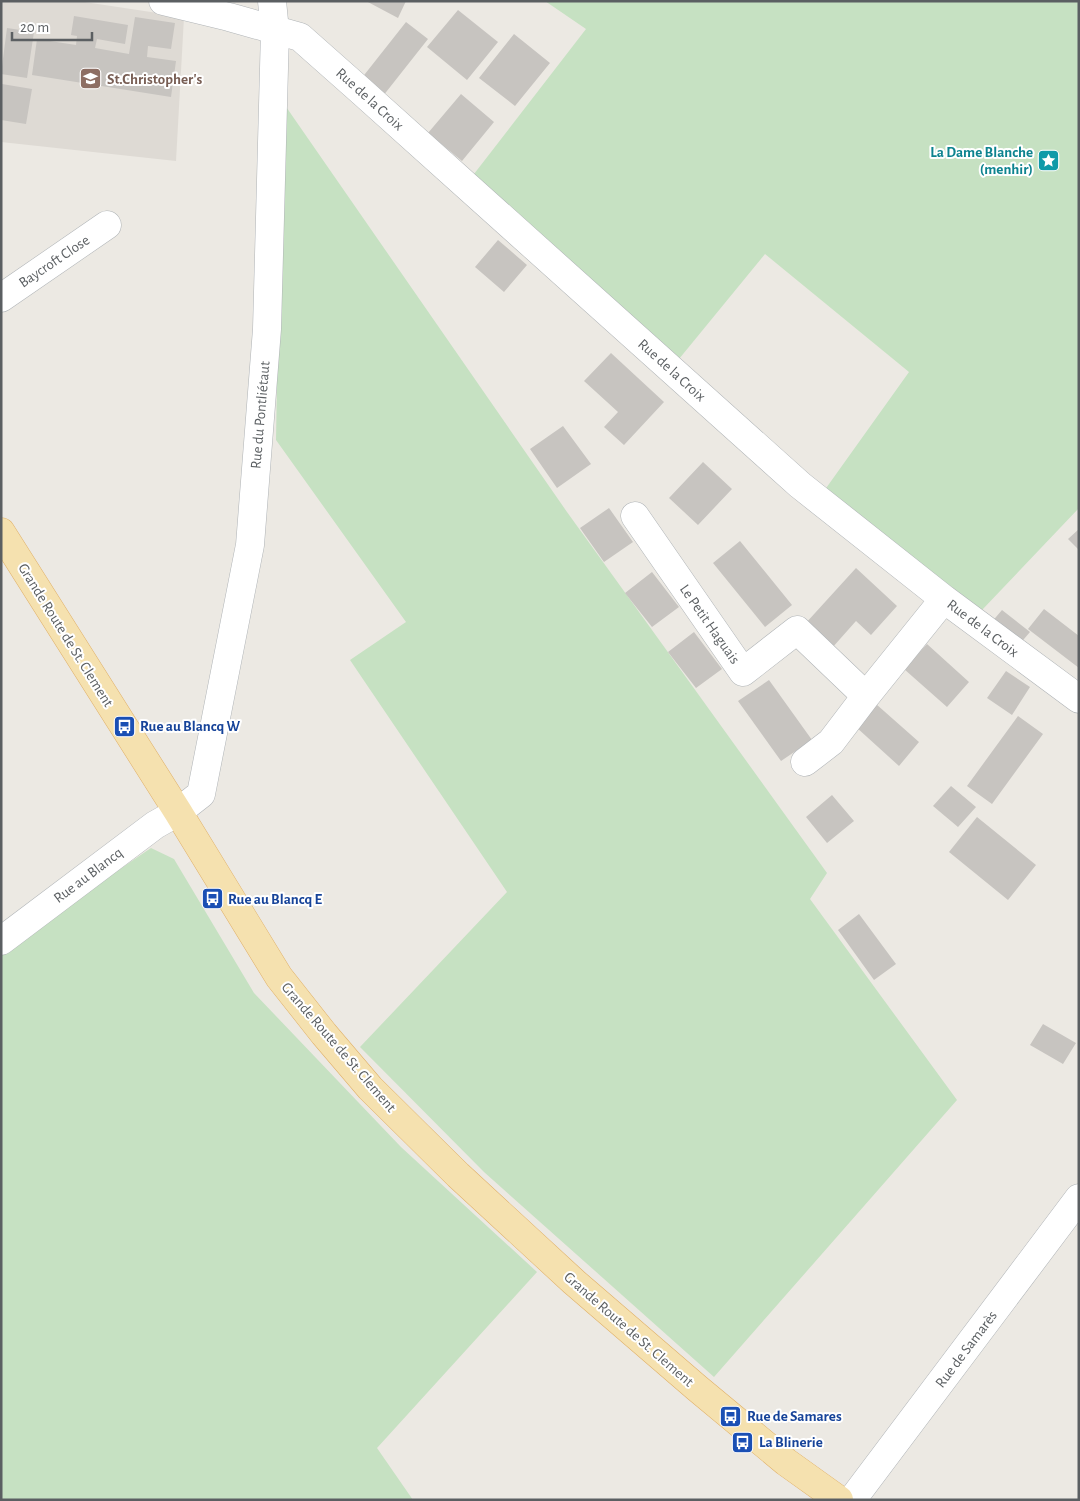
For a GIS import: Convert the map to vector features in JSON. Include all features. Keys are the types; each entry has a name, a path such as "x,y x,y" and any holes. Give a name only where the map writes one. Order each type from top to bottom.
{"main road":[{"name":"Grande Route de St. Clement","path":"1,532 178,812 279,977 370,1088 458,1175 574,1282 786,1462 839,1500"}],"street":[{"name":"Rue de la Croix","path":"163,1 232,9 275,31 300,37 800,485 944,599 1079,699"},
{"name":"Rue du Pontliétaut","path":"178,812 201,794 250,545 267,329 275,31 272,1"},
{"name":"Baycroft Close","path":"1,298 108,225"},
{"name":"Le Petit Haguais","path":"635,516 742,672 797,630 866,696"},
{"path":"805,762 831,742 944,599"},
{"name":"Rue au Blancq","path":"1,941 155,824 178,812"},
{"name":"Rue de Samarès","path":"852,1500 1079,1198"}],"shaded area":[{"name":"St.Christopher's","path":"1,1 78,1 184,17 176,161 1,142"}],"green space":[{"path":"545,1 1079,1 1079,508 982,610 824,491 909,372 765,254 679,359 474,174 586,29"},
{"path":"282,101 567,512 827,873 810,899 957,1100 714,1377 484,1172 360,1047 507,892 350,660 406,622 276,440"},
{"path":"151,848 174,859 254,993 401,1147 537,1272 377,1448 413,1500 1,1500 1,950"}],"building":[{"path":"366,1 406,1 398,18"},
{"path":"458,10 498,42 467,80 427,47"},
{"path":"74,16 128,25 125,44 97,39 95,48 129,54 135,17 175,23 171,49 148,46 147,57 176,61 171,97 32,75 37,39 76,45 77,36 71,35"},
{"path":"406,22 428,39 383,96 361,79"},
{"path":"7,28 34,32 27,78 1,74"},
{"path":"514,34 550,63 515,106 479,78"},
{"path":"2,84 32,89 26,124 1,120"},
{"path":"461,94 494,122 462,161 428,133"},
{"path":"498,240 527,265 504,292 475,267"},
{"path":"611,353 664,402 624,445 604,427 618,412 584,381"},
{"path":"563,426 591,464 557,488 530,449"},
{"path":"703,462 732,489 698,525 669,498"},
{"path":"609,508 633,542 604,562 580,528"},
{"path":"1079,529 1079,550 1068,539"},
{"path":"740,541 792,605 765,627 713,563"},
{"path":"856,568 897,606 871,635 856,621 832,648 805,624"},
{"path":"652,572 679,607 652,627 625,593"},
{"path":"1044,609 1079,636 1079,668 1028,629"},
{"path":"1002,610 1030,632 1018,646 990,624"},
{"path":"694,632 722,669 696,688 668,652"},
{"path":"927,644 969,682 947,707 904,669"},
{"path":"1006,671 1030,687 1012,715 987,698"},
{"path":"769,680 812,740 781,761 738,701"},
{"path":"876,704 919,742 899,766 856,727"},
{"path":"1018,716 1043,734 992,804 967,786"},
{"path":"951,786 976,807 958,827 933,806"},
{"path":"832,795 854,821 827,843 806,817"},
{"path":"977,817 1036,865 1008,900 949,852"},
{"path":"859,914 896,964 874,980 838,930"},
{"path":"1043,1024 1076,1043 1063,1064 1030,1045"}],"place":[{"name":"St.Christopher's","path":"91,79"},
{"name":"La Dame Blanche (menhir)","path":"1049,161"},
{"name":"Rue au Blancq W","path":"124,726"},
{"name":"Rue au Blancq E","path":"212,899"},
{"name":"Rue de Samares","path":"731,1416"},
{"name":"La Blinerie","path":"743,1442"}]}
